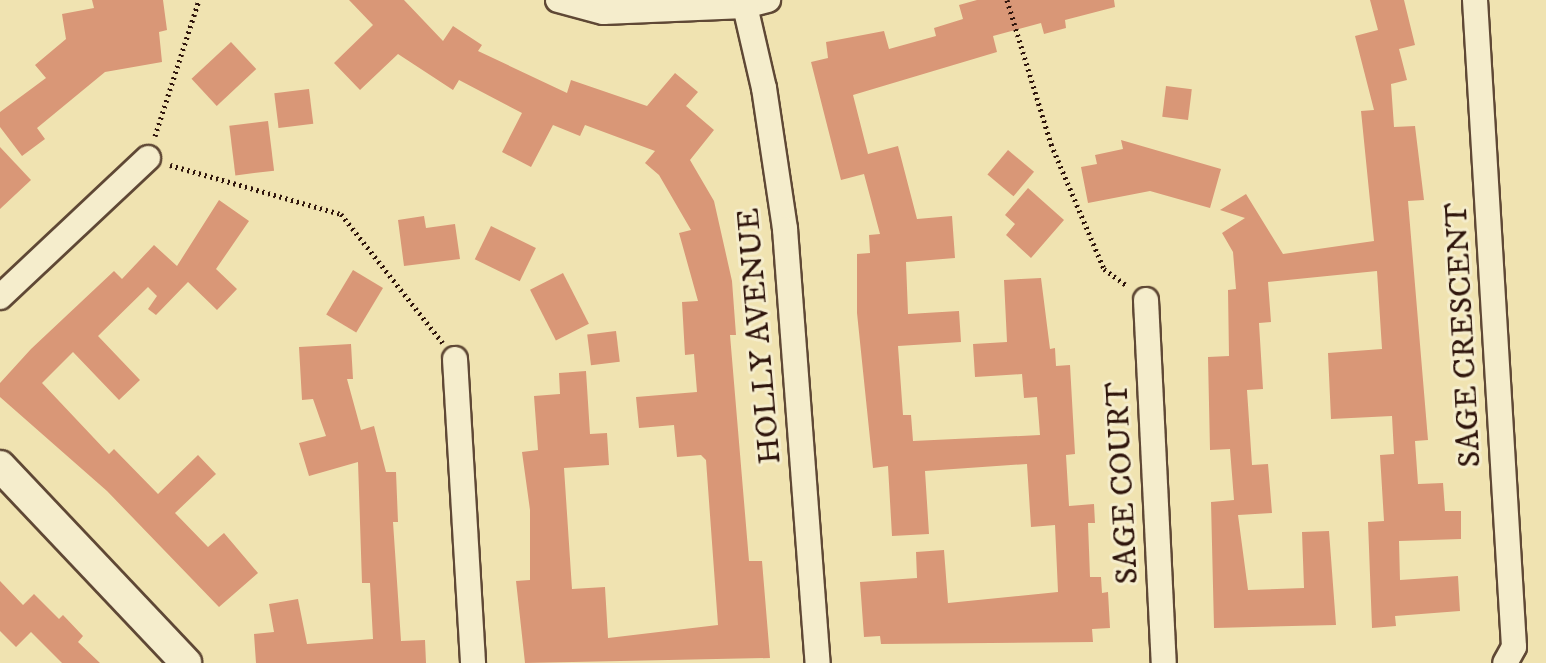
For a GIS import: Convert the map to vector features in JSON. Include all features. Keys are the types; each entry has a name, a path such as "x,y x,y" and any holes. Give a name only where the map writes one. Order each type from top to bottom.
{"street":[{"path":"558,0 603,12 756,3"},
{"name":"SAGE CRESCENT","path":"1475,0 1514,647 1505,663"},
{"name":"HOLLY AVENUE","path":"756,3 764,88 785,229 818,663"},
{"path":"0,297 148,158"},
{"name":"SAGE COURT","path":"1146,300 1164,663"},
{"path":"455,359 473,663"},
{"path":"0,466 186,663"}],"path":[{"path":"199,0 148,158 341,214 455,359"},
{"path":"1007,0 1051,144 1104,269 1146,300"}],"building":[{"path":"92,0 163,0 167,30 159,32 162,62 105,72 37,128 45,139 22,156 0,127 0,112 46,78 35,65 66,39 62,14 94,8"},
{"path":"349,0 404,0 443,41 453,26 482,45 478,51 567,93 571,80 647,106 675,73 698,92 686,106 714,130 690,160 714,201 732,281 736,335 730,335 749,561 762,561 770,658 525,663 516,581 530,580 530,510 522,452 538,450 534,396 560,394 559,373 586,371 590,434 607,433 609,465 564,468 572,589 605,587 608,638 718,625 706,460 701,455 677,457 674,425 639,428 636,397 697,392 694,354 685,355 682,302 698,301 679,233 691,230 659,175 645,163 655,151 585,125 580,136 553,125 531,167 502,152 522,113 459,80 453,90 398,54 360,90 334,63 373,25"},
{"path":"977,0 1114,0 1115,7 1065,20 1066,28 1044,34 1041,23 993,36 997,52 853,95 868,154 898,146 917,219 952,216 955,258 906,262 908,314 959,311 961,342 898,346 903,415 911,415 913,441 1040,435 1037,397 1024,398 1022,374 975,377 973,344 1007,342 1004,280 1041,278 1050,349 1055,348 1056,366 1070,365 1075,454 1066,455 1069,506 1094,504 1095,523 1088,523 1090,577 1101,577 1102,593 1108,592 1110,628 1092,629 1093,642 881,644 880,636 864,637 860,582 917,578 916,552 944,550 948,603 1058,592 1055,525 1031,527 1027,464 925,471 929,534 892,536 888,466 873,468 857,313 857,254 870,253 869,235 880,234 864,174 841,180 811,62 828,58 826,42 884,31 889,49 936,36 934,28 963,19 959,5"},
{"path":"1370,0 1404,0 1415,45 1399,49 1407,80 1391,84 1394,127 1415,126 1424,200 1408,201 1428,440 1415,441 1418,484 1443,483 1445,511 1461,511 1461,539 1399,541 1400,580 1458,576 1460,611 1395,616 1396,626 1372,628 1368,522 1384,521 1380,455 1394,454 1392,416 1331,419 1328,353 1382,349 1377,271 1268,282 1271,322 1259,323 1263,389 1247,390 1252,465 1268,464 1272,513 1238,515 1248,590 1304,588 1302,532 1329,531 1336,625 1214,628 1211,502 1234,500 1230,449 1210,450 1208,357 1229,356 1228,290 1236,289 1233,252 1222,233 1245,218 1220,210 1246,194 1283,254 1374,241 1361,111 1374,110 1355,36 1378,30"},
{"path":"231,42 256,69 217,106 192,79"},
{"path":"1166,86 1192,89 1188,120 1162,117"},
{"path":"309,89 313,124 279,128 274,93"},
{"path":"268,121 274,171 235,175 229,126"},
{"path":"1121,140 1221,169 1210,208 1150,191 1088,203 1081,167 1097,164 1095,155 1123,149"},
{"path":"0,147 31,180 0,209"},
{"path":"1008,150 1034,172 1013,196 987,175"},
{"path":"1028,188 1064,220 1031,258 1006,235 1015,224 1005,215"},
{"path":"219,200 249,221 216,269 237,289 217,310 188,282 156,315 148,309 157,296 148,287 98,336 140,380 119,400 73,352 42,383 109,454 114,449 158,494 198,455 216,474 175,513 208,547 224,533 258,573 219,607 107,491 0,397 0,383 31,349 114,271 122,279 154,245 177,266"},
{"path":"424,216 426,228 455,224 460,259 404,266 398,220"},
{"path":"491,226 536,248 520,281 475,259"},
{"path":"353,270 383,288 356,333 326,315"},
{"path":"563,273 589,324 556,341 530,290"},
{"path":"616,331 620,362 591,365 587,335"},
{"path":"351,344 353,379 347,379 361,430 374,426 386,472 396,472 398,522 393,522 401,641 425,640 426,663 256,663 254,634 274,632 269,604 298,599 307,644 373,639 370,583 362,583 358,462 309,476 299,443 326,436 313,399 302,400 299,347"},
{"path":"0,581 23,605 34,594 59,619 63,615 83,636 78,642 100,663 62,663 31,632 16,647 0,631"}]}
